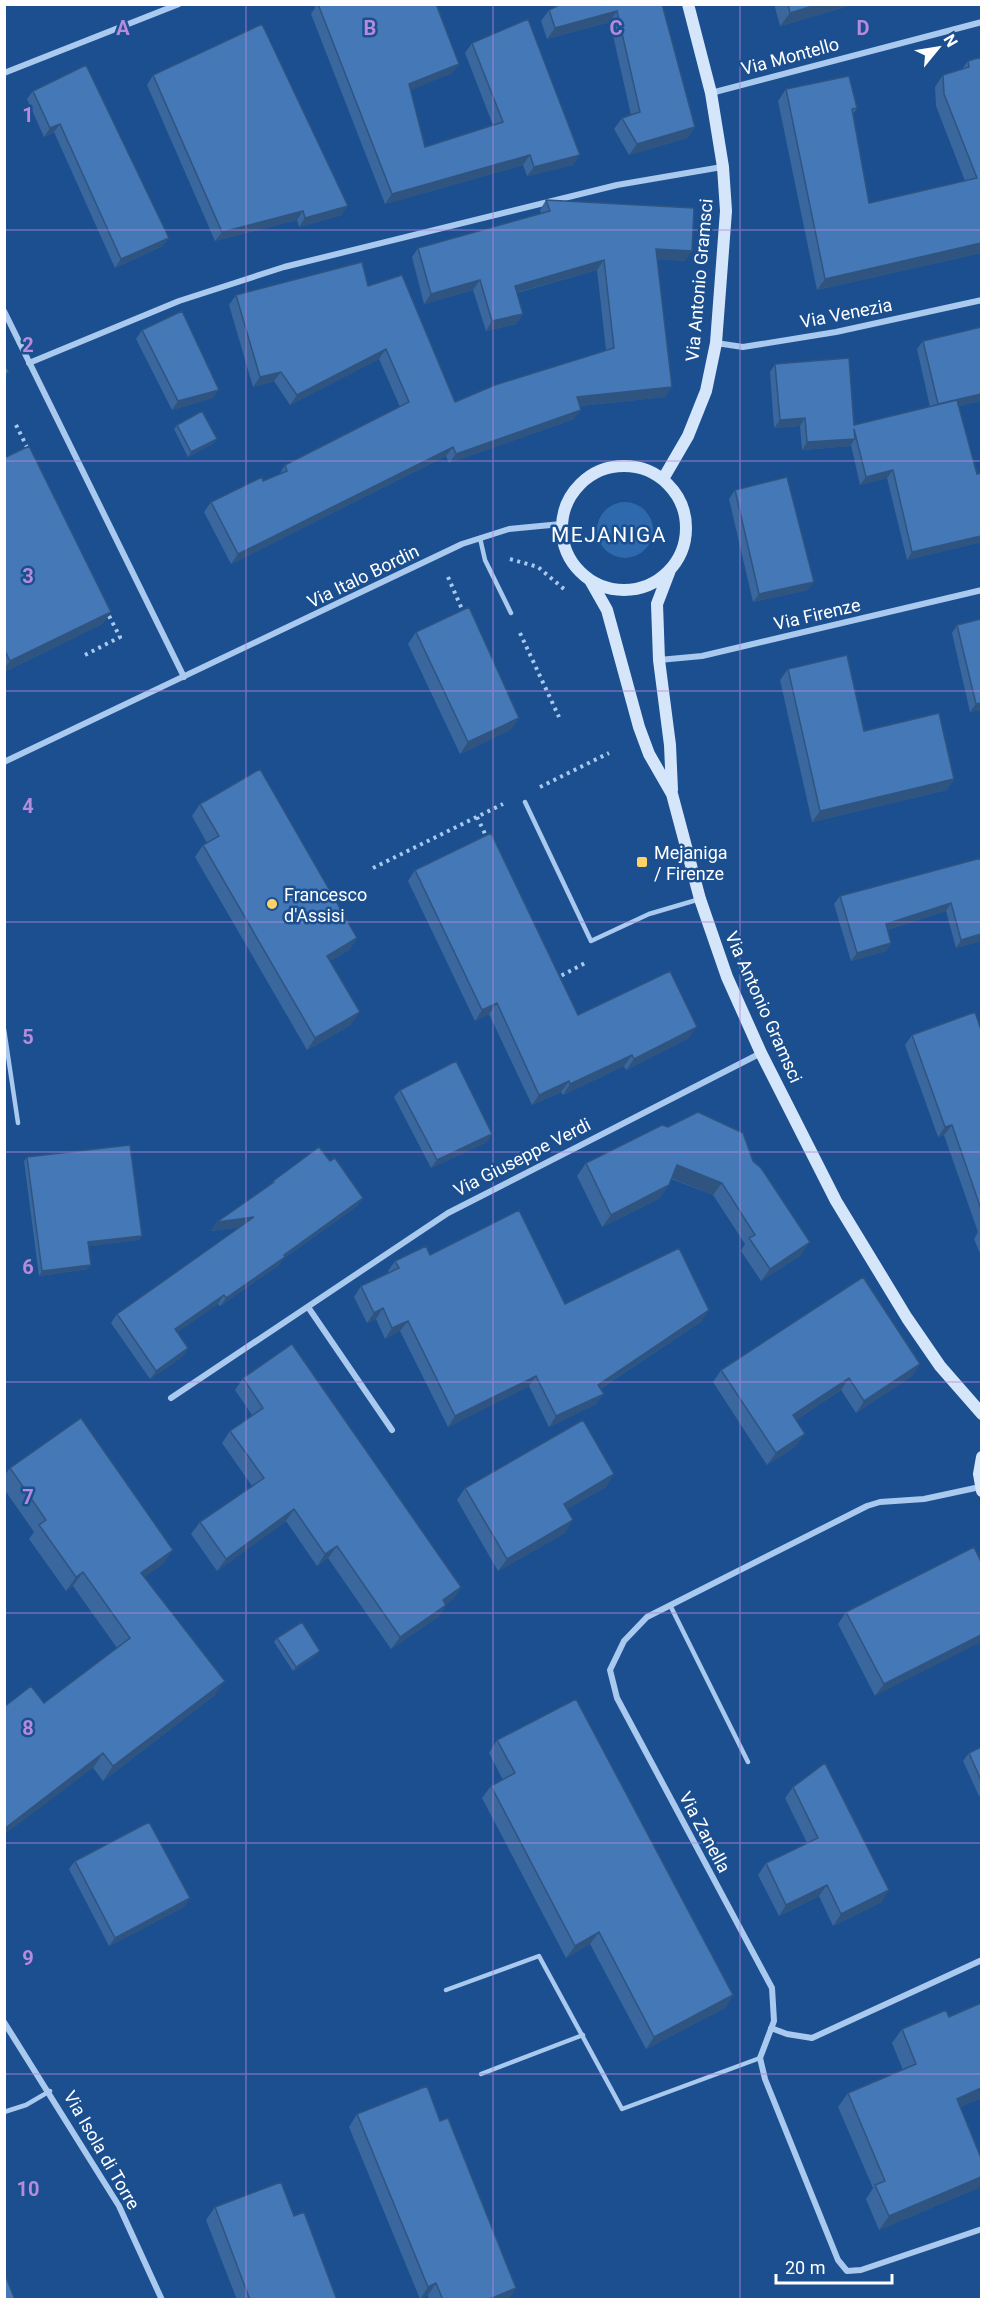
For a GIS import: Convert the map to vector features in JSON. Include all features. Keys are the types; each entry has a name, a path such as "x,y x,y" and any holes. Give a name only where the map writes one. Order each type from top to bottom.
{"main road":[{"name":"Via Antonio Gramsci","path":"663,479 688,436 705,391 716,343 726,211 723,167 711,93 688,4"},
{"path":"561,524 565,505 575,488 590,475 607,467 627,465 646,469 663,479 675,491 682,506 686,522 682,548 670,570 657,604 659,660 670,745 672,794"},
{"name":"Via Antonio Gramsci","path":"561,524 568,556 577,570 606,588 623,590 641,588 657,581 670,570"},
{"name":"Via Antonio Gramsci","path":"590,580 607,610 639,727 649,754 672,794 700,899 727,977 761,1053 836,1201 907,1318 940,1366 981,1414"},
{"path":"981,1456 981,1489"}],"street":[{"path":"4,73 179,4"},
{"name":"Via Montello","path":"711,93 981,22"},
{"path":"29,363 179,301 284,267 617,185 723,167"},
{"name":"Via Venezia","path":"716,343 743,347 836,332 981,300"},
{"path":"4,311 184,677"},
{"name":"Via Italo Bordin","path":"4,762 480,538 509,529 561,524"},
{"name":"Via Firenze","path":"659,660 702,656 981,590"},
{"name":"Via Giuseppe Verdi","path":"171,1398 448,1213 761,1053"},
{"path":"308,1307 392,1430"},
{"name":"Via Zanella","path":"760,2058 771,2028 774,2004 772,1988 617,1698 610,1670 624,1641 647,1617 867,1506 981,1489"},
{"path":"771,2028 812,2038 981,1960"},
{"name":"Via Isola di Torre","path":"4,2022 50,2091 119,2206 162,2300"},
{"path":"760,2058 765,2079 821,2220 838,2260 847,2271 861,2270 981,2229"}],"lane":[{"path":"480,538 485,560 511,613"},
{"path":"525,801 591,941 649,914 700,899"},
{"path":"4,1029 18,1123"},
{"path":"670,1605 748,1762"},
{"path":"446,1990 539,1956 622,2109 760,2058"},
{"path":"481,2074 583,2035"},
{"path":"4,2112 26,2105 50,2091"}],"path":[{"path":"16,425 32,456"},
{"path":"509,555 510,560 522,560 538,567 569,594"},
{"path":"443,578 447,576 466,616"},
{"path":"85,656 120,636 107,610"},
{"path":"511,613 559,717"},
{"path":"538,788 609,753"},
{"path":"373,868 507,802"},
{"path":"477,818 487,839"},
{"path":"549,969 554,980 595,958"}],"shaded area":[{"path":"620,502 630,502 645,510 651,519 653,530 651,541 645,550 630,558 620,558 609,553 602,546 597,535 597,525 602,514 609,507"}],"building":[{"path":"318,4 436,4 459,64 409,84 425,147 503,122 472,43 528,19 580,155 534,167 530,155 392,194"},
{"path":"561,4 662,4 695,127 637,144 622,118 640,112 617,11 555,28 549,10"},
{"path":"788,4 819,4 790,13"},
{"path":"262,24 348,206 305,218 303,211 222,232 153,75"},
{"path":"981,57 981,243 825,279 786,89 849,76 857,108 852,109 869,203 977,178 944,94 943,75 969,67 968,61"},
{"path":"86,65 169,238 121,259 60,124 50,128 33,91"},
{"path":"546,200 694,208 692,251 656,249 672,387 577,397 581,410 456,454 453,447 238,554 211,502 262,477 263,481 287,471 285,465 409,402 386,349 297,395 281,372 260,377 236,295 362,262 368,286 402,275 455,402 495,385 614,348 604,260 515,286 523,314 492,321 480,280 431,294 418,248 550,211"},
{"path":"182,311 219,390 178,401 142,330"},
{"path":"981,327 981,394 938,404 923,341"},
{"path":"849,358 854,425 957,400 977,474 981,473 981,536 912,552 893,470 866,477 854,429 855,439 807,442 805,418 780,420 775,364"},
{"path":"4,364 9,372 4,375"},
{"path":"202,411 217,439 191,452 177,425"},
{"path":"29,446 111,612 10,661 4,649 4,458"},
{"path":"787,477 814,582 759,594 735,490"},
{"path":"469,607 519,718 468,742 416,632"},
{"path":"981,619 981,703 976,704 957,625"},
{"path":"847,655 864,731 939,713 954,779 820,811 788,669"},
{"name":"Francesco d'Assisi","path":"260,769 357,938 327,956 360,1012 315,1038 203,845 219,836 200,804"},
{"path":"491,833 578,1015 670,971 697,1027 634,1059 632,1055 570,1084 569,1081 539,1095 497,1003 482,1010 415,870"},
{"path":"981,858 981,934 961,940 951,903 886,924 891,943 857,953 840,896"},
{"path":"975,1012 981,1030 981,1209 952,1125 945,1127 912,1035"},
{"path":"456,1061 492,1134 437,1160 400,1090"},
{"path":"698,1112 743,1133 753,1161 761,1168 810,1242 770,1269 749,1238 755,1235 722,1183 677,1165 669,1185 611,1215 586,1163 662,1125 668,1127"},
{"path":"130,1145 142,1236 88,1242 91,1265 42,1271 27,1157"},
{"path":"319,1147 330,1161 335,1158 363,1198 284,1255 285,1257 226,1298 224,1295 175,1329 188,1348 156,1371 117,1314 254,1217 217,1222"},
{"path":"519,1210 565,1304 679,1248 709,1310 598,1385 604,1394 556,1416 536,1376 455,1416 408,1321 392,1328 383,1308 374,1313 361,1286 399,1268 395,1261 426,1246 430,1255"},
{"path":"863,1277 920,1364 864,1401 849,1378 793,1415 805,1434 776,1453 721,1370"},
{"path":"292,1344 461,1587 443,1600 446,1605 400,1637 337,1546 325,1554 294,1509 226,1559 200,1522 264,1478 230,1431 263,1408 243,1378"},
{"path":"81,1418 173,1550 141,1573 225,1681 113,1766 103,1753 4,1829 4,1707 31,1686 44,1703 130,1638 83,1572 76,1577 39,1525 46,1520 10,1468"},
{"path":"583,1420 614,1474 564,1504 573,1520 507,1559 465,1488"},
{"path":"974,1547 981,1562 981,1635 884,1684 846,1612"},
{"path":"302,1622 320,1651 296,1667 277,1638"},
{"path":"576,1699 733,1995 654,2037 599,1932 575,1946 491,1786 515,1773 497,1740"},
{"path":"981,1747 981,1780 969,1753"},
{"path":"825,1763 889,1890 841,1914 827,1885 786,1905 766,1863 818,1838 793,1787"},
{"path":"149,1822 190,1898 115,1938 75,1861"},
{"path":"981,2003 981,2088 957,2099 981,2158 981,2177 889,2216 875,2185 885,2181 848,2093 916,2064 902,2029 946,2010 949,2017"},
{"path":"427,2086 440,2121 448,2118 516,2288 487,2300 443,2300 436,2283 428,2287 357,2114"},
{"path":"281,2182 294,2216 304,2212 337,2300 250,2300 215,2207"},
{"path":"4,2272 15,2300 4,2300"}],"place":[{"name":"Mejaniga / Firenze","path":"642,862"},
{"name":"Francesco d'Assisi","path":"272,904"}],"district":[{"name":"MEJANIGA","path":"609,535"}]}
